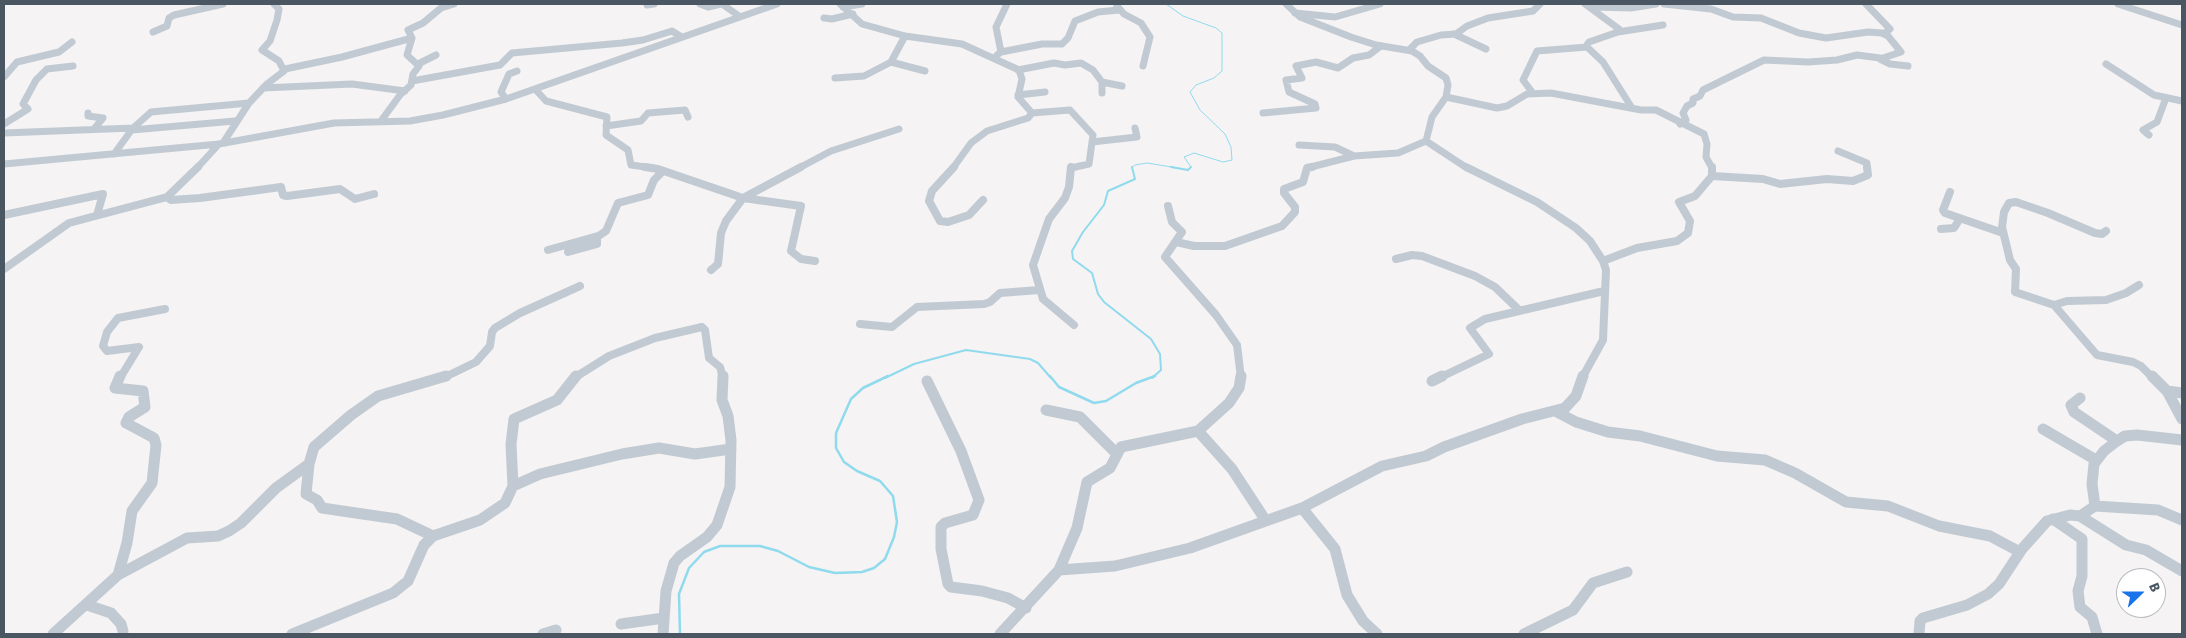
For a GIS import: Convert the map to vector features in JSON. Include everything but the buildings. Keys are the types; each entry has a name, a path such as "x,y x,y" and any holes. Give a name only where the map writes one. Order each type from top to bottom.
{"street":[{"path":"153,32 168,26 169,18 174,15 223,4"},
{"path":"274,4 279,9 277,20 270,41 262,50 275,57 285,69"},
{"path":"418,64 410,61 407,55 412,38 409,29 424,22 441,8 454,4"},
{"path":"700,4 708,7 721,4 739,16"},
{"path":"4,164 221,144 325,124 418,120 506,99 680,36 777,4"},
{"path":"842,5 862,4"},
{"path":"1001,52 996,27 1007,4"},
{"path":"1286,4 1306,19 1351,37 1381,46 1409,50 1420,56 1428,66 1446,78 1448,85 1446,98 1432,117 1427,130 1426,141"},
{"path":"1296,13 1335,17 1380,4"},
{"path":"1409,50 1417,42 1430,40 1441,35 1454,34 1488,18 1540,4"},
{"path":"1585,4 1618,28 1618,32"},
{"path":"1593,8 1631,8 1656,4"},
{"path":"1664,4 1711,9 1733,17 1761,18 1800,32 1826,38 1868,32 1884,34 1901,52 1880,58 1857,55 1836,60 1808,62 1764,60 1703,90 1700,96 1693,99 1693,103 1687,106 1683,113 1686,120 1680,124"},
{"path":"1866,4 1890,29 1884,34"},
{"path":"2118,4 2182,26"},
{"path":"842,5 862,24 906,36 962,44 1018,70 1054,63 1065,65 1081,63 1093,70 1102,82 1102,93"},
{"path":"992,57 1001,52 1042,44 1062,44 1068,38 1075,21 1118,7 1141,23 1150,37 1148,52 1143,66"},
{"path":"824,18 832,19 853,14"},
{"path":"1587,47 1588,43 1618,32 1663,25"},
{"path":"412,81 481,70 500,64 512,53 622,43 643,40 672,31 680,36"},
{"path":"1454,34 1486,49"},
{"path":"891,62 894,53 906,36"},
{"path":"4,269 69,223 167,198 221,144 249,103 285,69 351,55 412,38"},
{"path":"4,77 16,62 59,52 72,42"},
{"path":"1263,112 1316,108 1315,104 1289,92 1286,80 1302,78 1296,66 1316,62 1338,68 1353,58 1369,54 1381,46"},
{"path":"1532,92 1524,84 1523,80 1536,52 1551,48 1587,47 1603,62 1632,108"},
{"path":"381,121 412,81 418,64 436,55"},
{"path":"1880,58 1890,64 1908,66"},
{"path":"835,78 864,76 891,62 925,71"},
{"path":"2106,64 2151,93 2166,98 2182,100"},
{"path":"4,124 28,109 23,104 36,80 47,69 73,66"},
{"path":"1018,70 1022,79 1018,95"},
{"path":"506,99 501,92 509,74 518,71"},
{"path":"1102,82 1122,86"},
{"path":"263,88 352,84 404,91"},
{"path":"535,89 546,101 606,116 608,119 606,136 611,141 628,150 631,164 663,171 743,198 801,206 791,252 801,259 815,261"},
{"path":"1018,95 1044,92"},
{"path":"1446,98 1502,108 1532,92 1551,93 1632,108 1656,110 1680,124 1705,135 1706,156 1712,167 1712,176 1695,196 1679,202 1690,221 1688,233 1681,240 1637,248 1604,260"},
{"path":"1018,95 1032,113"},
{"path":"2149,135 2143,130 2157,122 2166,98"},
{"path":"114,154 133,129 153,111 249,103"},
{"path":"606,126 641,121 648,112 682,110 686,111 688,117"},
{"path":"983,200 964,218 942,222 929,201 932,191 947,176 971,143 987,131 1028,118 1032,113 1072,111 1092,135 1089,164 1071,167 1069,187 1065,198 1050,219 1033,266 1039,290 1052,308 1074,325"},
{"path":"88,113 88,116 103,118 94,129"},
{"path":"4,133 133,129 235,121"},
{"path":"1092,142 1137,137 1135,128"},
{"path":"711,270 718,264 722,233 726,221 743,198 831,151 899,129"},
{"path":"1176,242 1194,246 1225,246 1282,226 1295,212 1295,207 1284,189 1303,182 1307,168 1334,164 1354,156 1398,153 1426,141"},
{"path":"1059,570 1115,566 1153,559 1198,546 1302,508 1382,466 1426,456 1444,447 1522,419 1568,406 1576,396 1585,369 1603,340 1605,331 1604,291 1606,270 1604,260 1590,240 1558,215 1526,196 1473,172 1426,141"},
{"path":"1299,145 1335,147 1354,156"},
{"path":"1712,176 1763,179 1780,184 1827,179 1853,181 1868,175 1867,163 1838,151"},
{"path":"548,250 606,232 618,203 648,195 654,180 663,171"},
{"path":"167,198 171,200 200,198 280,187 283,189 283,195 287,196 340,189 349,197 355,199 374,194"},
{"path":"1950,192 1943,210 1959,220 2003,234"},
{"path":"4,215 103,194 97,215"},
{"path":"2106,231 2102,234 2095,233 2048,213 2012,202 2009,203 2004,212 2003,234 2010,260 2016,269 2015,292 2054,305 2097,355 2136,363 2167,392 2182,420"},
{"path":"1000,634 1059,570 1077,528 1087,482 1110,468 1116,453 1121,447 1131,443 1172,438 1198,431 1217,416 1238,392 1241,375 1239,351 1216,315 1165,257 1182,232 1172,222 1168,206"},
{"path":"1941,229 1954,228 1959,220"},
{"path":"568,252 596,244 598,236"},
{"path":"1396,259 1412,255 1422,256 1475,276 1495,287 1519,310"},
{"path":"2054,305 2067,301 2106,300 2126,293 2139,285"},
{"path":"433,536 397,518 322,508 317,500 306,494 309,464 316,444 378,396 425,384 459,372 483,356 492,342 492,332 496,328 520,313 580,286"},
{"path":"860,324 892,327 917,307 984,304 990,302 1000,293 1039,290"},
{"path":"1432,381 1489,354 1471,327 1491,316 1604,291"},
{"path":"118,576 128,543 132,511 152,483 156,445 154,438 126,423 129,417 145,407 143,391 115,388 124,368 139,350 139,347 107,351 103,346 107,332 118,318 165,309"},
{"path":"292,634 398,590 412,576 424,545 433,536 456,530 489,516 505,503 513,486 510,444 514,419 557,400 572,379 609,356 655,338 702,327 705,330 709,358 722,370 722,400 731,433 730,487 720,519 707,537 686,551 674,563 666,591 662,634"},
{"path":"927,381 961,451 979,500 973,515 945,523 941,527 941,548 948,584 952,587 1002,596 1026,608"},
{"path":"2167,392 2182,393"},
{"path":"2080,398 2071,405 2074,412 2117,441"},
{"path":"1046,410 1080,417 1116,453"},
{"path":"1555,411 1576,422 1601,430 1640,436 1717,456 1765,460 1787,469 1846,502 1888,506 1939,526 1990,536 2020,552"},
{"path":"2043,429 2096,460"},
{"path":"1198,431 1232,469 1266,521"},
{"path":"2095,506 2092,484 2096,460 2117,441 2125,436 2137,435 2182,440"},
{"path":"513,486 554,470 622,454 659,448 692,454 731,449"},
{"path":"53,634 118,576 187,538 218,536 229,531 241,523 276,488 309,464"},
{"path":"2080,516 2095,506 2158,510 2182,520"},
{"path":"1302,508 1335,549 1347,595 1363,621 1378,634"},
{"path":"1919,634 1920,621 1923,618 1967,605 1988,594 1999,584 2020,552 2040,527 2053,519 2070,515 2080,516 2126,545 2146,550 2182,571"},
{"path":"2053,519 2082,539 2082,576 2078,591 2079,602 2080,607 2092,617 2097,634"},
{"path":"1524,634 1573,610 1593,583 1627,572"},
{"path":"87,605 110,613 121,624 123,631"},
{"path":"621,624 664,618"},
{"path":"543,634 556,630"}],"waterway":[{"path":"1166,4 1183,16 1216,28 1222,33 1222,71 1214,78 1196,85 1190,92 1200,110 1225,134 1231,147 1232,160 1223,162 1194,153 1184,157 1191,167 1188,170 1171,167"},
{"path":"1132,167 1147,163 1178,168"},
{"path":"1132,167 1135,179 1108,191 1104,205 1083,232 1072,251 1073,259 1092,273 1098,294 1104,302 1151,339 1160,354 1161,370 1154,376"},
{"path":"885,378 914,364 966,350 1030,359 1038,363 1051,378"},
{"path":"680,634 679,594 689,568 704,552 720,546 760,546 778,551 809,567 835,573 862,572 874,568 885,559 894,537 897,522 893,496 880,481 857,471 844,462 836,448 836,433 851,399 863,388 888,376"},
{"path":"1050,376 1059,387 1094,403 1106,401 1136,383 1154,376"}]}
